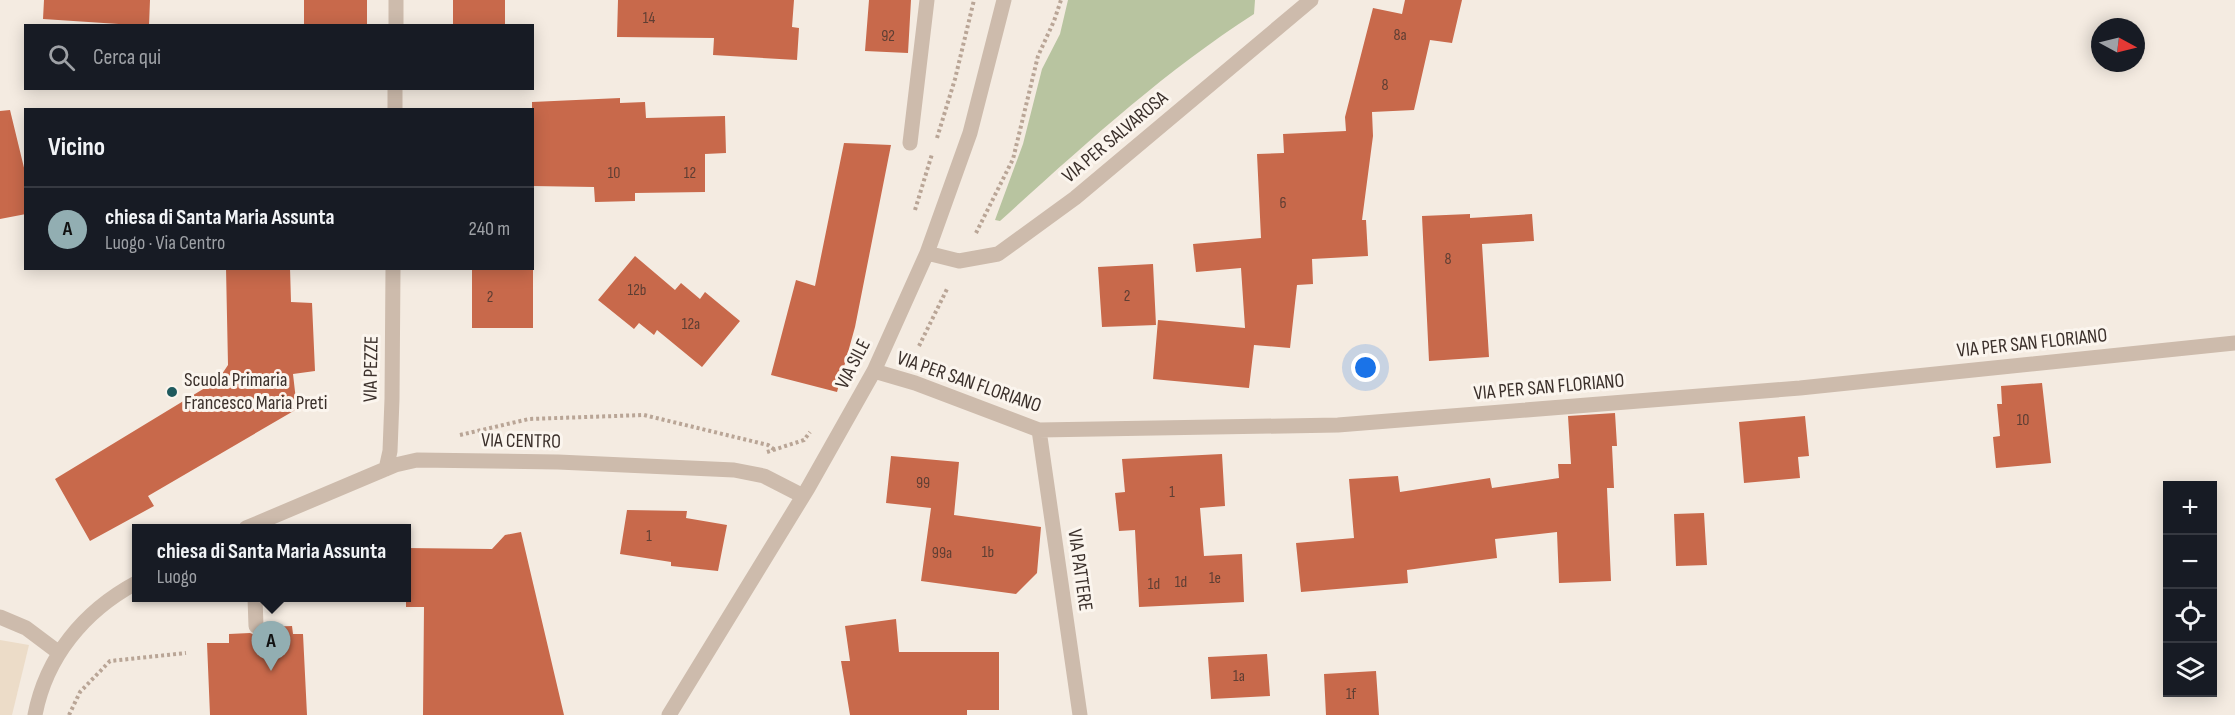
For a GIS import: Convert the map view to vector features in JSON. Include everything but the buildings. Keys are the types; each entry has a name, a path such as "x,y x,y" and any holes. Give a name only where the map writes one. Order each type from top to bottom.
{"street":[{"path":"396,0 396,24"},
{"path":"909,142 927,0"},
{"name":"VIA SILE","path":"669,715 803,496 874,371 927,253 970,133 1004,0"},
{"name":"VIA PER SALVAROSA","path":"927,253 959,261 998,254 1075,198 1311,0"},
{"path":"395,90 395,108"},
{"name":"VIA PEZZE","path":"386,469 390,451 392,399 393,270"},
{"name":"VIA PER SAN FLORIANO","path":"874,371 915,383 1039,430 1338,425 1800,388 2235,343"},
{"name":"VIA PATTERE","path":"1039,430 1085,713"},
{"name":"VIA CENTRO","path":"255,524 395,465 417,460 558,462 734,470 764,476 803,496"},
{"path":"35,715 46,677 58,652 96,610 132,585"},
{"path":"255,602 256,626"},
{"path":"0,617 26,628 58,652"}],"path":[{"path":"913,214 955,79 974,0"},
{"path":"972,239 992,205 1013,159 1038,56 1061,0"},
{"path":"919,346 948,287"},
{"path":"459,436 529,419 644,415 768,445 775,450"},
{"path":"768,452 804,441 810,431"},
{"path":"69,715 80,692 111,661 186,653"}],"green space":[{"path":"1068,0 1255,0 1254,14 1155,86 1000,221 995,220 1023,144 1042,69 1060,34"}],"shaded area":[{"path":"0,640 29,645 12,715 0,715"}],"place":[{"name":"Scuola Primaria Francesco Maria Preti","path":"172,392"},
{"name":"chiesa di Santa Maria Assunta","path":"271,671"}]}
